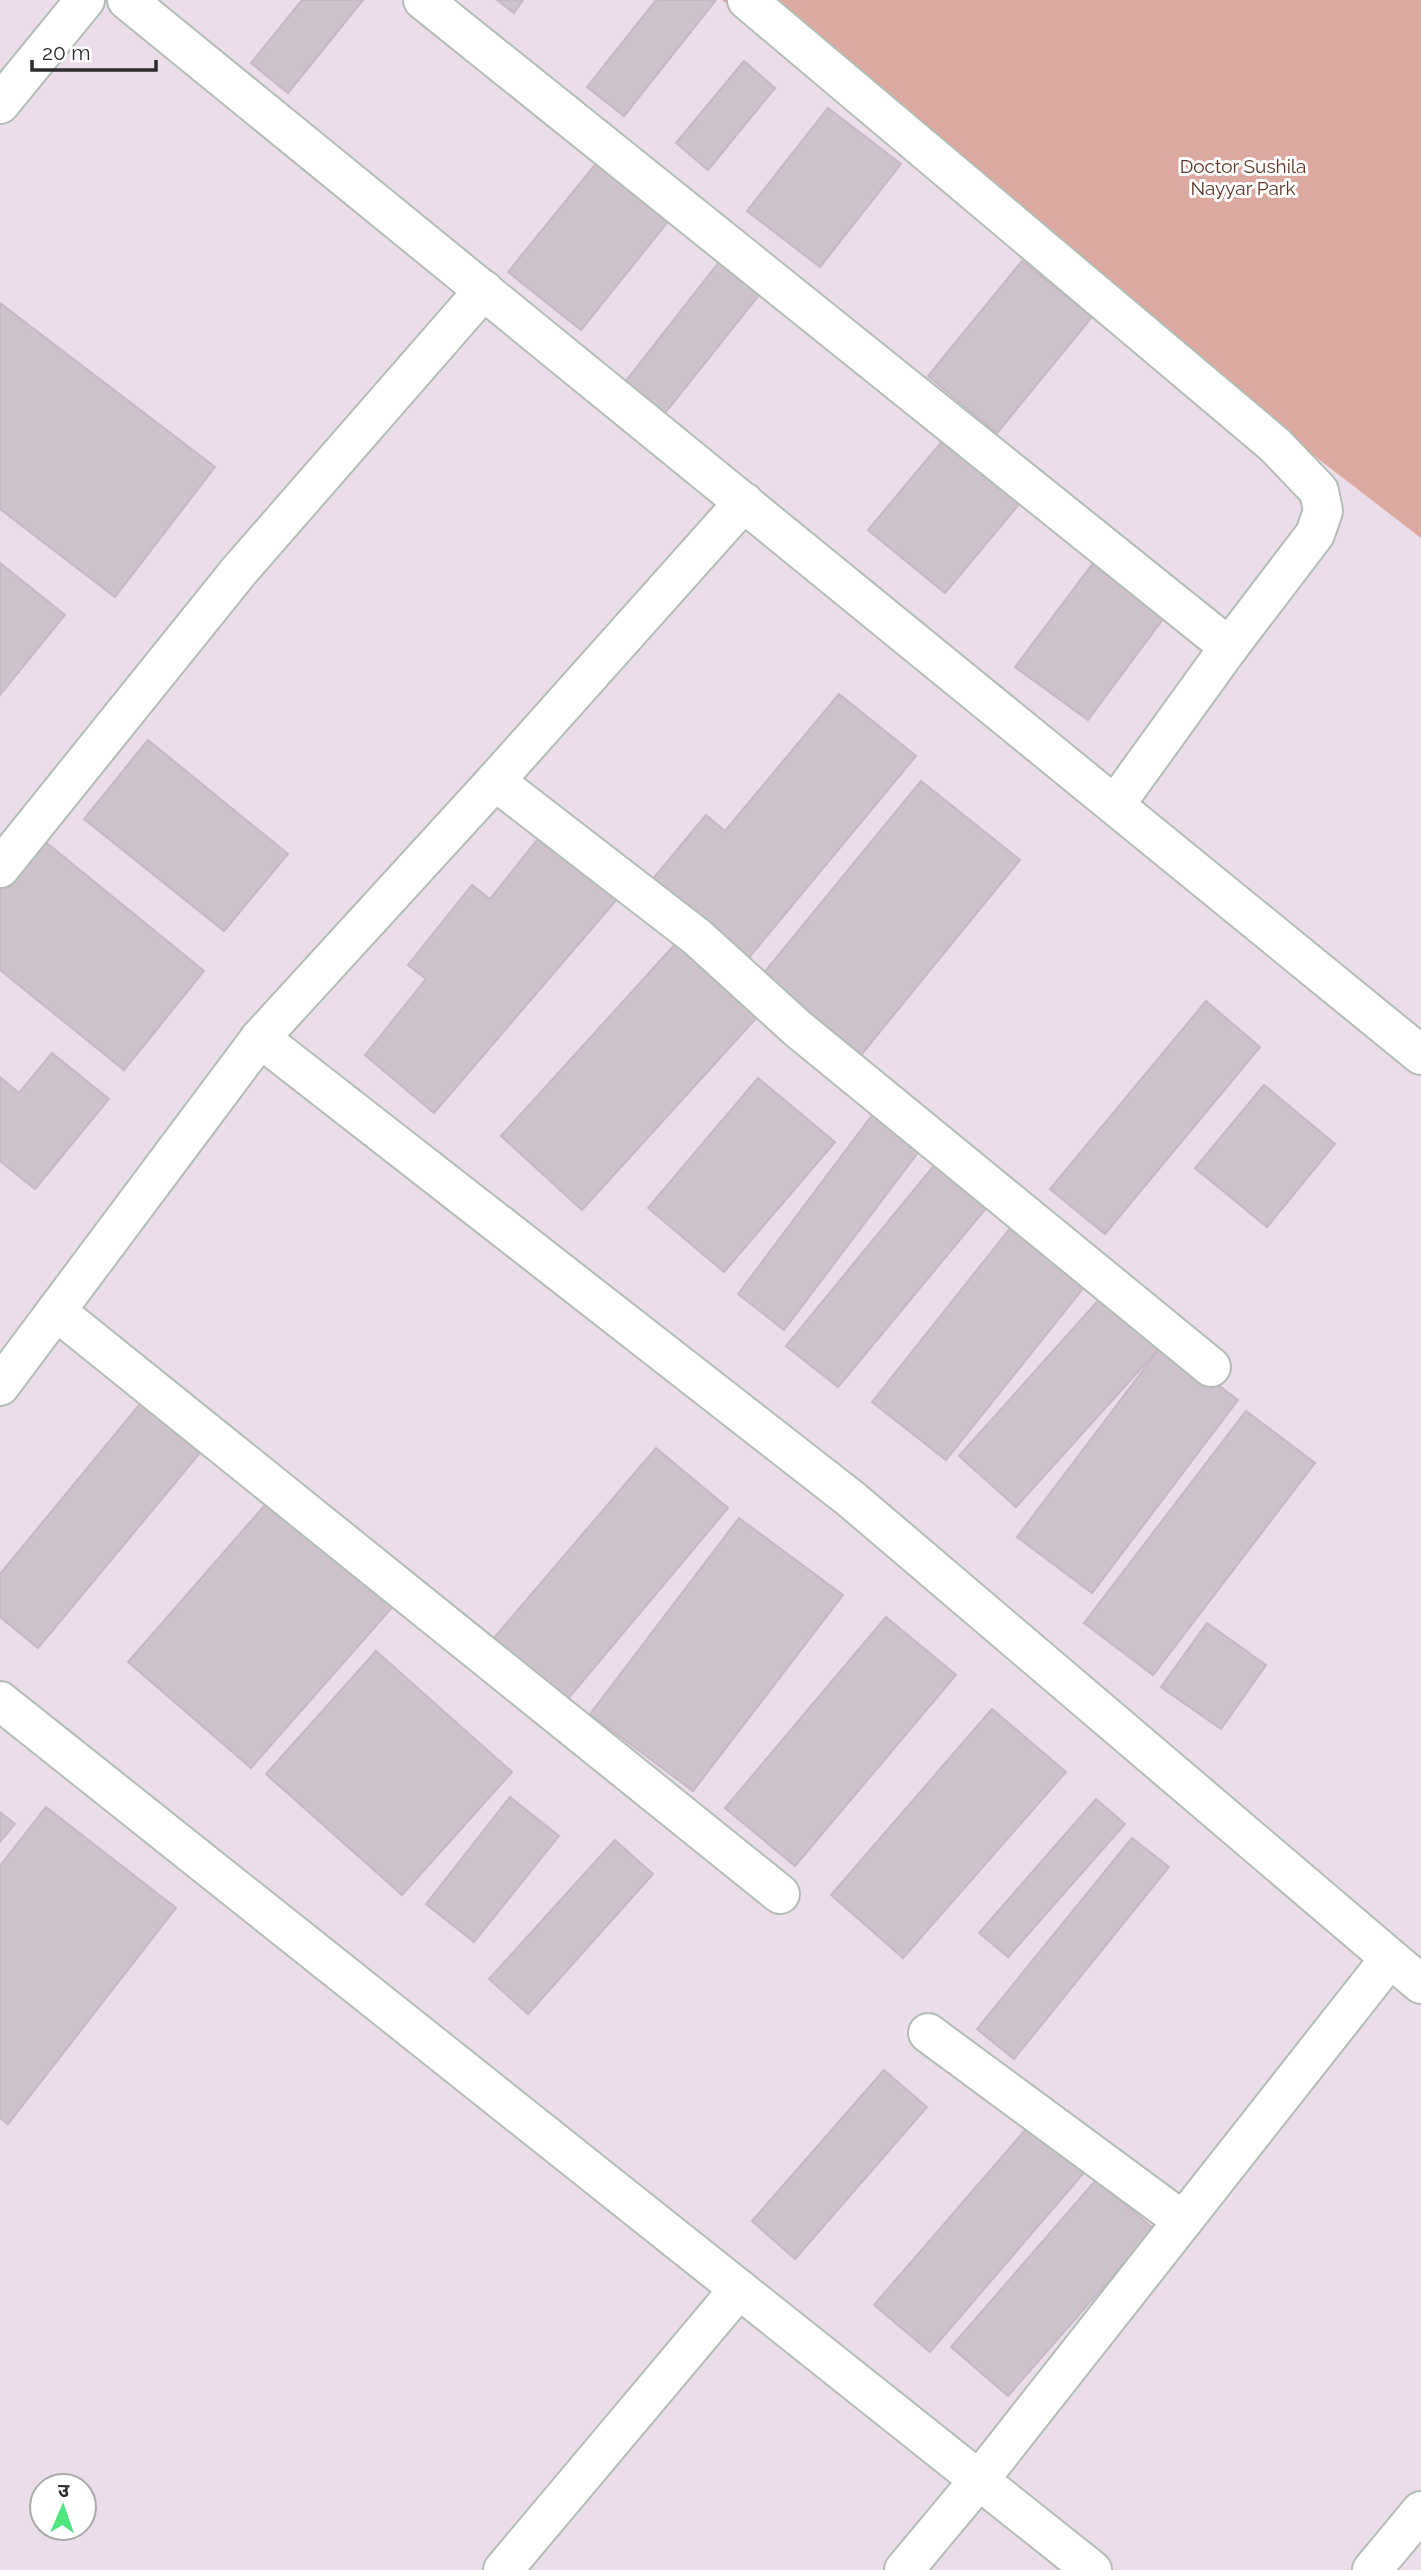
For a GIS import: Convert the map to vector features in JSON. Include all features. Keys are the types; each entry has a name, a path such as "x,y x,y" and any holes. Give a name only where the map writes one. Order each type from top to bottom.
{"street":[{"path":"0,104 85,0"},
{"path":"127,0 1421,1055"},
{"path":"423,0 1229,647"},
{"path":"747,0 1275,445 1319,491 1323,512 1315,534 1115,805"},
{"path":"0,868 239,571 484,290"},
{"path":"0,1386 260,1038 495,781 744,502"},
{"path":"495,781 697,937 797,1028 1211,1367"},
{"path":"260,1038 851,1499 1421,1984"},
{"path":"56,1311 780,1894"},
{"path":"0,1701 1092,2570"},
{"path":"904,2570 979,2480 1390,1958"},
{"path":"928,2033 1183,2221"},
{"path":"503,2570 739,2289"},
{"path":"1372,2570 1421,2511"}],"green space":[{"name":"Doctor Sushila Nayyar Park","path":"722,0 1421,0 1421,538"}],"building":[{"path":"302,0 363,0 288,93 251,63"},
{"path":"497,0 523,0 514,13"},
{"path":"656,0 716,0 624,116 587,87"},
{"path":"744,61 775,88 708,170 676,143"},
{"path":"828,108 901,164 820,267 747,211"},
{"path":"603,155 675,213 581,330 508,272"},
{"path":"723,257 764,289 665,413 625,382"},
{"path":"1022,261 1092,317 997,433 928,376"},
{"path":"0,303 215,467 115,597 0,509"},
{"path":"954,427 1031,490 945,593 868,530"},
{"path":"1094,562 1166,615 1088,720 1015,667"},
{"path":"0,563 65,615 0,695"},
{"path":"839,694 916,756 747,960 651,881 706,815 725,831"},
{"path":"148,740 288,854 224,931 84,819"},
{"path":"921,781 1020,860 861,1055 762,975"},
{"path":"545,830 618,898 434,1113 365,1055 426,979 408,965 472,885 490,899"},
{"path":"32,831 204,971 124,1070 0,970 0,871"},
{"path":"678,941 760,1014 582,1210 501,1136"},
{"path":"1206,1001 1260,1047 1105,1234 1050,1189"},
{"path":"52,1053 109,1099 35,1189 0,1161 0,1077 19,1093"},
{"path":"758,1078 835,1142 724,1272 648,1208"},
{"path":"1264,1085 1335,1144 1267,1227 1195,1168"},
{"path":"882,1102 929,1138 784,1330 738,1294"},
{"path":"941,1157 993,1200 838,1387 786,1346"},
{"path":"1019,1217 1093,1276 946,1460 872,1402"},
{"path":"1105,1293 1163,1344 1016,1507 959,1456"},
{"path":"1163,1344 1238,1400 1092,1593 1017,1537"},
{"path":"140,1404 200,1453 38,1648 0,1617 0,1574"},
{"path":"1246,1411 1315,1463 1153,1675 1084,1623"},
{"path":"656,1448 728,1508 567,1700 494,1638"},
{"path":"272,1497 395,1604 251,1768 128,1662"},
{"path":"739,1518 843,1595 693,1791 590,1714"},
{"path":"886,1617 956,1675 795,1866 725,1808"},
{"path":"1207,1623 1266,1665 1221,1729 1161,1687"},
{"path":"376,1651 512,1772 402,1895 266,1774"},
{"path":"992,1709 1066,1772 903,1958 831,1895"},
{"path":"510,1797 559,1836 474,1942 426,1904"},
{"path":"1096,1799 1125,1824 1008,1957 979,1933"},
{"path":"46,1807 176,1908 8,2124 0,2118 0,1866"},
{"path":"0,1812 15,1824 0,1842"},
{"path":"1132,1838 1169,1867 1014,2059 977,2029"},
{"path":"615,1840 653,1874 528,2014 489,1979"},
{"path":"884,2070 927,2107 795,2259 752,2221"},
{"path":"1032,2122 1087,2169 930,2352 874,2305"},
{"path":"1096,2180 1154,2229 1008,2396 951,2347"}]}
